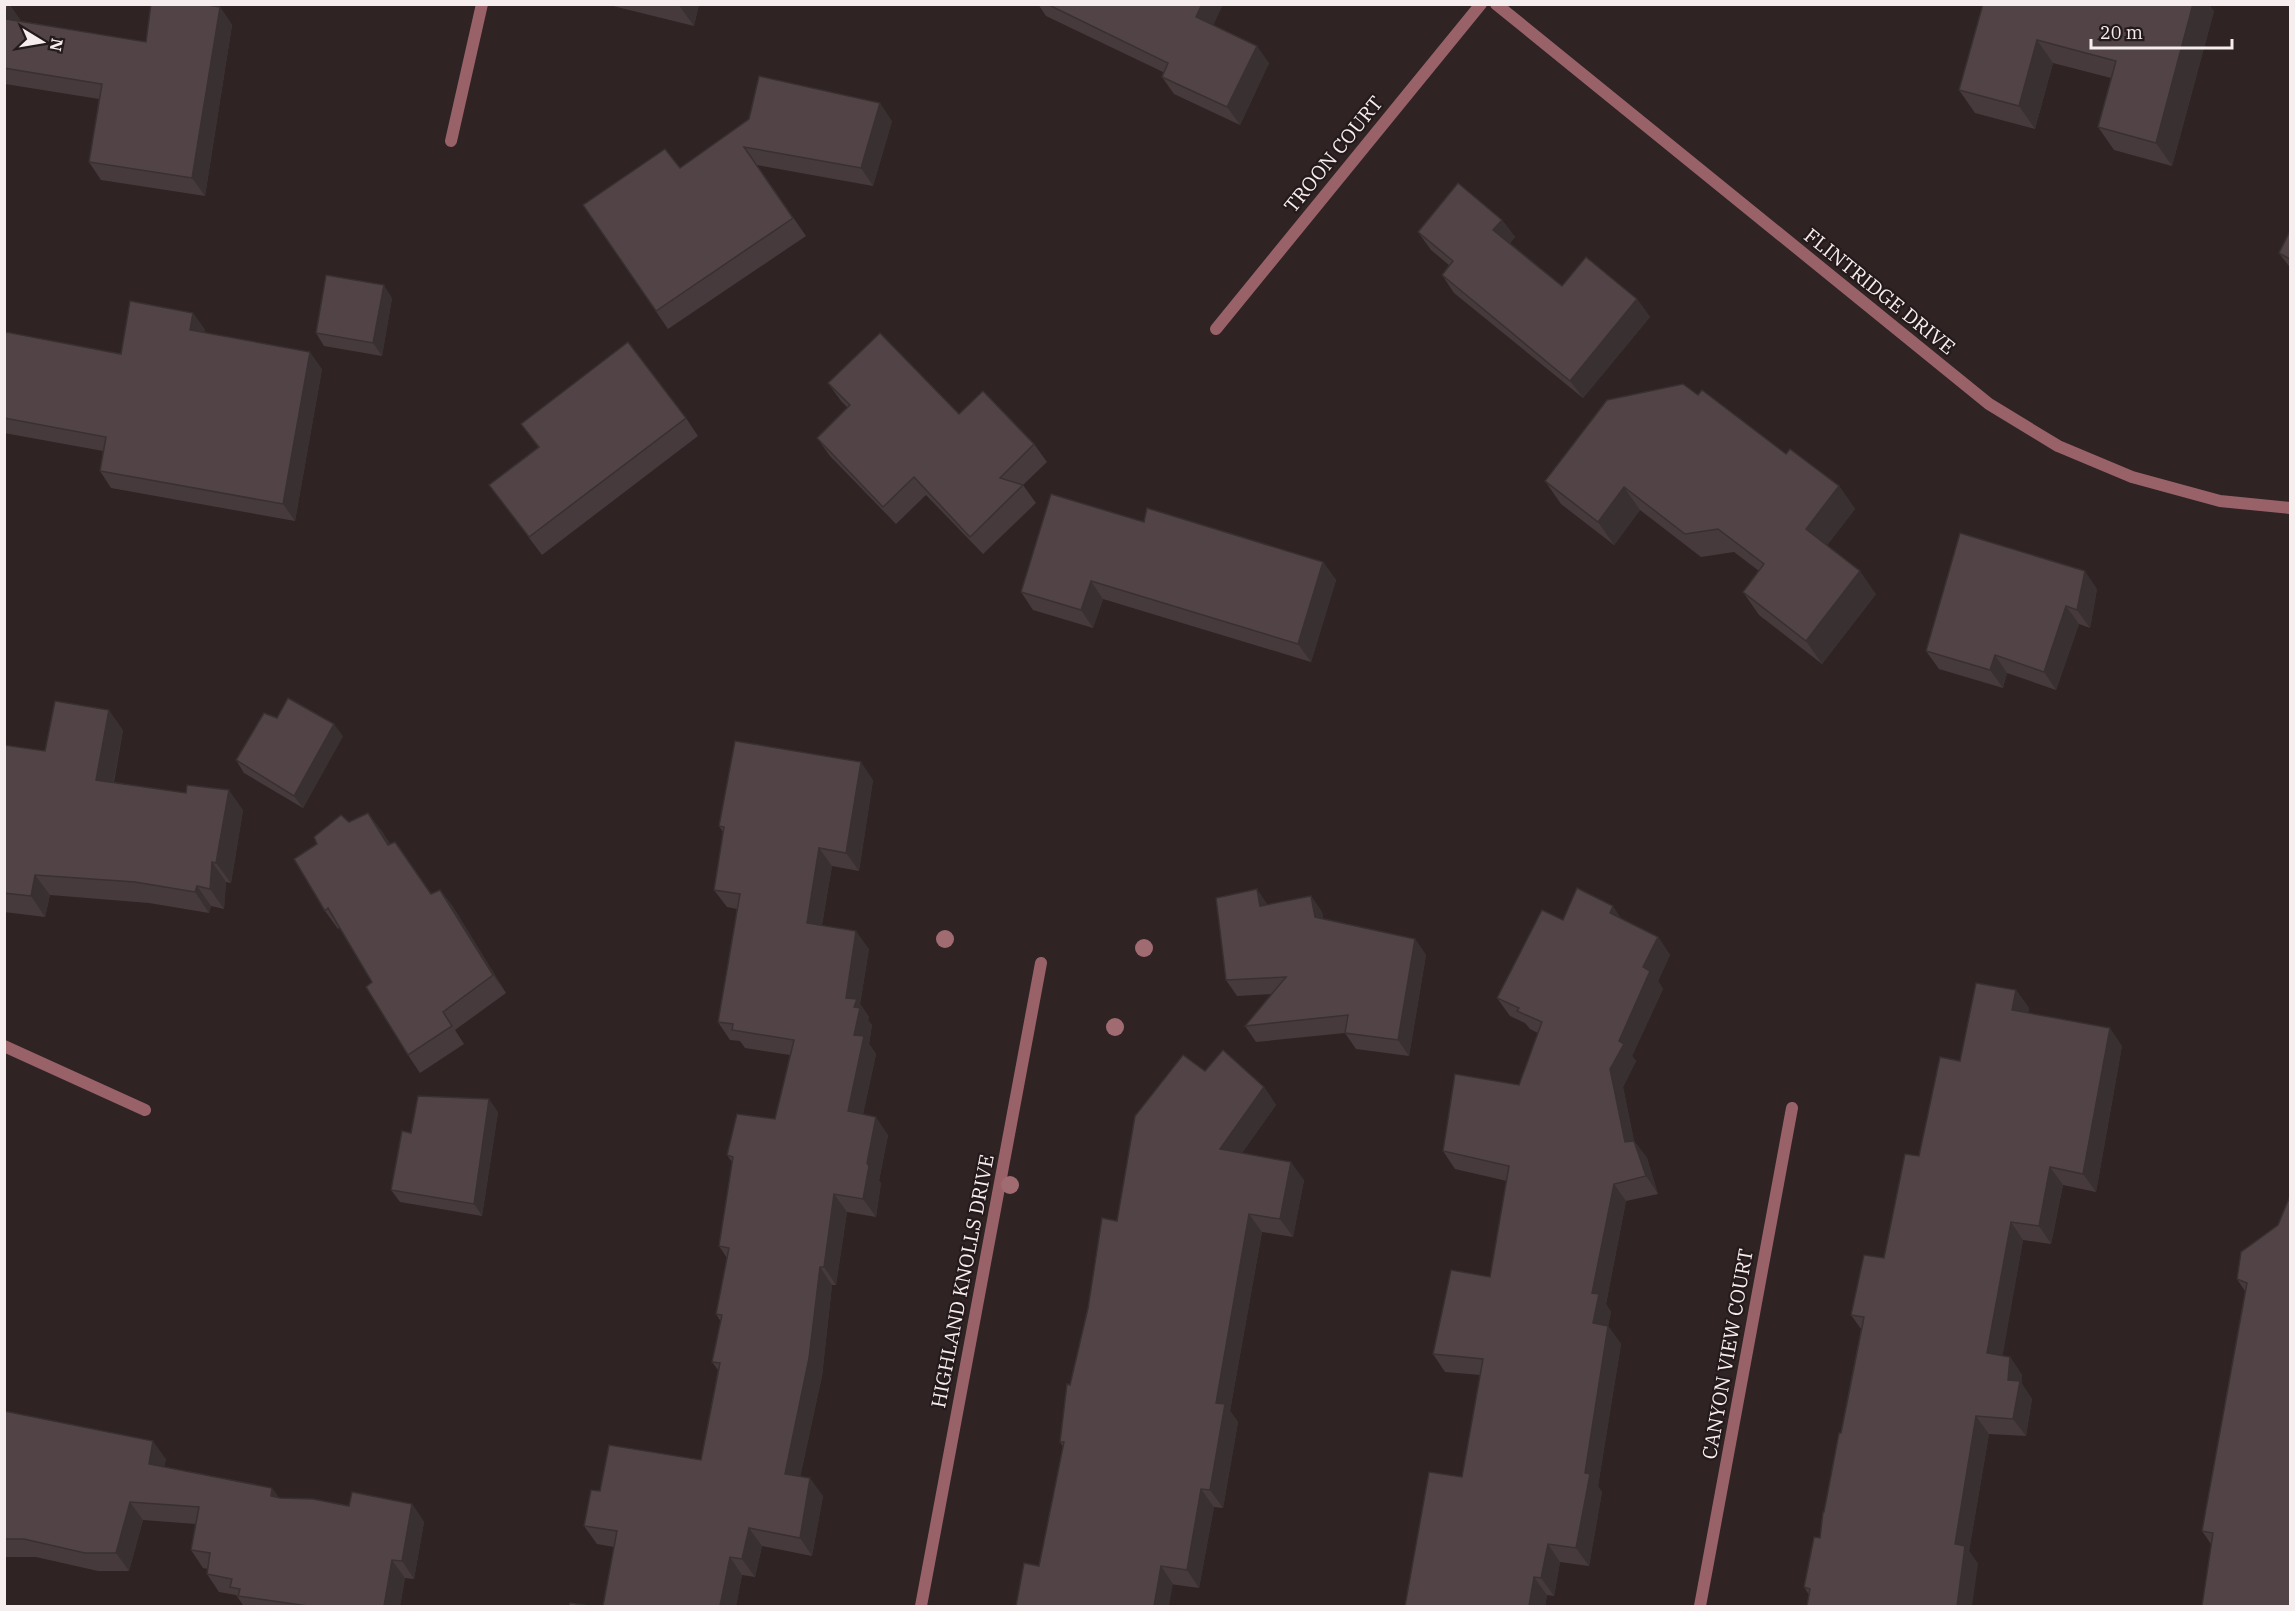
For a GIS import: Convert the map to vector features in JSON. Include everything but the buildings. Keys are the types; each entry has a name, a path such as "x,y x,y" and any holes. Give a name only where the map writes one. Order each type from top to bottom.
{"street":[{"path":"451,141 482,4"},
{"name":"TROON COURT","path":"1216,329 1481,4"},
{"name":"FLINTRIDGE DRIVE","path":"1496,4 1989,404 2058,446 2132,477 2220,501 2290,508"},
{"name":"HIGHLAND KNOLLS DRIVE","path":"921,1606 1041,963"},
{"path":"4,1046 145,1110"},
{"name":"CANYON VIEW COURT","path":"1700,1606 1792,1108"}]}
